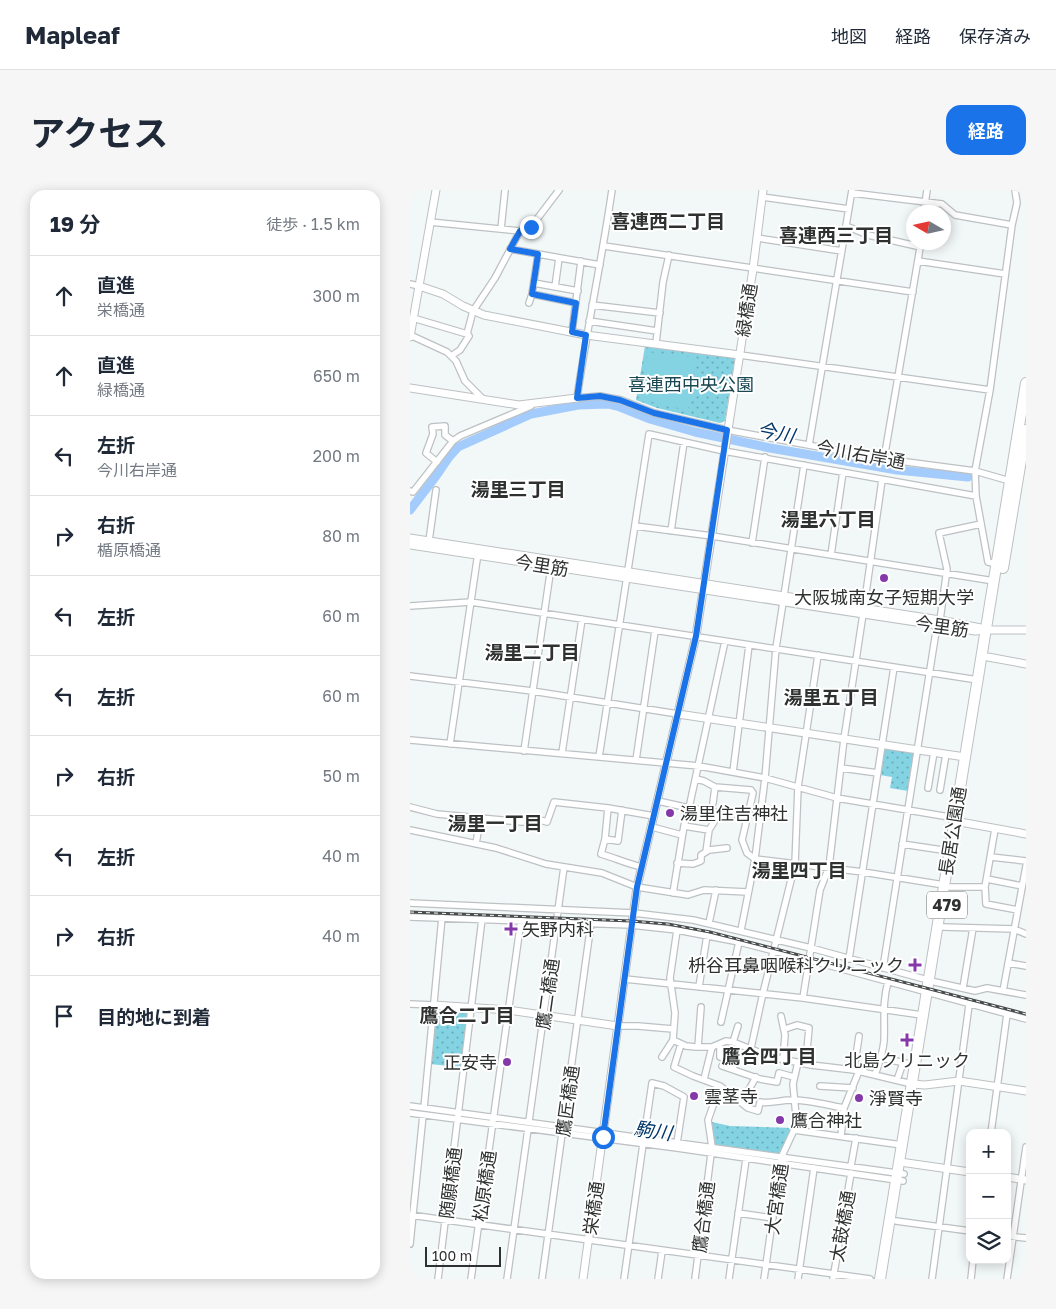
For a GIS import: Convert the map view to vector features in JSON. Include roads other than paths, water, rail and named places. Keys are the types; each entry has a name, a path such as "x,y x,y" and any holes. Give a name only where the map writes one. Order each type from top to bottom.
{"highway":[{"name":"長居公園通","path":"932,981 944,927 949,851 957,820 988,657 994,581 1018,481 1026,383"},
{"name":"長居公園通","path":"880,1279 903,1162 978,680 1018,481 1026,430"},
{"name":"長居公園通","path":"903,1162 902,1145 915,1084 915,1065 922,1015 930,992"},
{"name":"長居公園通","path":"886,1279 896,1221 900,1177"}],"street":[{"path":"436,190 410,336 447,352 456,361 465,381 483,399"},
{"path":"501,229 505,190"},
{"path":"430,222 520,231 531,227 559,190"},
{"path":"577,398 586,335 604,246 612,190"},
{"path":"925,203 927,190"},
{"path":"997,564 988,562 976,496 975,471 990,390 1016,203 1015,190"},
{"path":"809,445 852,191 942,204 955,215 1012,225"},
{"path":"762,193 849,208"},
{"name":"緑橋通","path":"724,449 740,355 762,193"},
{"path":"846,226 868,235 906,242"},
{"path":"451,356 465,345 468,336 466,334 473,311 496,278 520,231"},
{"path":"757,238 842,252"},
{"path":"604,246 913,292"},
{"path":"510,249 600,264"},
{"path":"884,459 920,250"},
{"path":"529,303 538,254"},
{"path":"656,344 668,255"},
{"path":"554,287 559,258"},
{"path":"572,332 581,261"},
{"path":"918,261 1005,274"},
{"path":"534,283 578,291"},
{"path":"410,284 443,294 484,315 586,335 990,390"},
{"path":"532,294 576,303"},
{"path":"592,305 660,313"},
{"path":"414,318 466,334"},
{"path":"589,321 657,331"},
{"path":"410,388 519,405 535,404"},
{"name":"今川右岸通","path":"410,491 413,492 453,441 460,436 535,404 600,396 620,400 654,413 727,430 884,459 975,471 1018,481"},
{"path":"437,462 426,453 433,434 432,427 445,426 445,435 453,441"},
{"path":"600,757 649,434 882,480 976,496"},
{"path":"671,531 684,442"},
{"path":"634,914 637,887 696,636 724,449"},
{"path":"752,543 765,457"},
{"path":"741,930 755,859 765,778 776,648 804,465"},
{"path":"831,555 843,472"},
{"path":"803,998 820,890 829,867 844,739 882,480"},
{"path":"429,540 436,490"},
{"path":"882,968 946,573 939,533 981,524"},
{"path":"635,526 712,536 994,581"},
{"name":"今里筋","path":"410,538 429,540 551,567 628,575"},
{"name":"今里筋","path":"410,545 479,552 703,586 938,622 976,631 1026,630"},
{"path":"450,744 479,552"},
{"path":"524,751 551,567"},
{"path":"410,606 471,602 978,680"},
{"path":"562,753 582,619"},
{"path":"636,760 655,631"},
{"path":"673,893 682,835 690,808 725,641"},
{"path":"733,772 749,645"},
{"path":"751,1048 795,864 798,787 818,656"},
{"path":"988,657 1026,664"},
{"path":"849,959 894,667"},
{"path":"410,676 532,691 965,756"},
{"path":"410,740 698,766 765,778 837,798 907,809 1026,834"},
{"path":"928,788 934,752"},
{"path":"940,790 946,754"},
{"path":"841,768 878,773"},
{"path":"696,779 715,787 751,790 753,793 742,840 747,853 755,859 829,867 947,886 985,887"},
{"path":"713,803 715,787"},
{"path":"658,801 716,813 749,814"},
{"path":"410,807 427,812 522,822 530,822 533,818 547,822 554,802 608,808 654,816"},
{"path":"608,808 605,839 601,854 627,864 642,867"},
{"path":"605,839 618,841 622,810"},
{"path":"706,852 709,830 714,822 716,813"},
{"path":"476,844 480,818"},
{"path":"684,826 709,830"},
{"path":"652,827 682,835"},
{"path":"995,829 985,887 986,904 1018,910"},
{"path":"410,830 496,848 546,864 602,873 637,887 688,895 704,890 748,892"},
{"path":"902,844 949,851"},
{"path":"677,863 698,863 701,862 700,855 727,848"},
{"path":"991,857 1026,861"},
{"path":"1003,991 1026,866"},
{"name":"鷹二橋通","path":"529,1122 564,867"},
{"path":"987,880 1022,886"},
{"path":"709,923 716,890"},
{"path":"410,903 558,909 675,917 741,930 976,991 987,988 1026,995"},
{"name":"栄橋通","path":"584,1279 634,914"},
{"path":"410,917 591,923 677,930 739,942 1026,1019"},
{"path":"424,1108 442,917"},
{"name":"随願橋通","path":"438,1279 482,919"},
{"name":"松原橋通","path":"471,1279 521,920"},
{"name":"鷹匠橋通","path":"542,1279 591,923"},
{"path":"944,927 1014,929 1026,934"},
{"path":"963,988 973,928"},
{"path":"662,1056 673,1040 675,1013 670,978 677,930"},
{"path":"699,987 707,935"},
{"path":"721,1022 739,942"},
{"path":"1008,963 1026,966"},
{"path":"625,979 763,993 884,1008 922,1015"},
{"path":"875,1075 884,1040 884,1008 888,982"},
{"path":"410,1004 508,1010 618,1026 673,1029"},
{"path":"932,1279 969,1004"},
{"path":"698,1047 701,1006"},
{"path":"992,1129 1007,1014"},
{"path":"781,1016 784,1029 784,1060"},
{"path":"784,1029 797,1025 809,1028 807,1064"},
{"path":"733,1042 738,1026"},
{"path":"841,1136 844,1108 853,1088 859,1036"},
{"path":"673,1040 681,1044 698,1047 712,1047 726,1041 733,1042 751,1048 761,1054 784,1060 856,1070 915,1084 959,1081 1026,1091"},
{"path":"681,1044 674,1067 720,1086 748,1108 758,1111 760,1102 771,1104 775,1101 794,1100 844,1108"},
{"path":"720,1044 720,1057 735,1060 733,1069"},
{"path":"704,1079 712,1047"},
{"path":"880,1058 915,1065"},
{"name":"大宮橋通","path":"764,1279 781,1160 794,1130 796,1116 794,1077 798,1062"},
{"path":"897,1080 904,1062"},
{"path":"722,1066 777,1082 779,1073 794,1077"},
{"path":"742,1102 756,1077"},
{"path":"624,1279 652,1083 664,1086 684,1097 678,1143"},
{"path":"712,1147 708,1120 720,1086"},
{"path":"820,1086 853,1088"},
{"path":"410,1106 493,1120 529,1122 563,1130"},
{"path":"410,1113 457,1115"},
{"path":"410,1244 411,1216 423,1115"},
{"path":"493,1120 528,1129 563,1130 603,1135 746,1159 781,1160 814,1168 851,1170"},
{"path":"507,1279 528,1129"},
{"path":"794,1130 902,1145"},
{"name":"太鼓橋通","path":"834,1276 856,1138"},
{"path":"644,1141 712,1147 781,1160 900,1177"},
{"path":"1011,1232 1024,1179 1026,1147"},
{"name":"鷹合橋通","path":"695,1279 711,1154"},
{"path":"729,1279 746,1159"},
{"path":"903,1162 966,1171"},
{"path":"798,1279 814,1168"},
{"path":"1011,1177 1024,1179"},
{"path":"738,1213 773,1218"},
{"path":"411,1216 766,1264 834,1276 870,1279"},
{"path":"896,1221 966,1230"},
{"path":"1011,1236 1026,1238"},
{"path":"658,1279 662,1251"},
{"path":"971,1279 973,1264"},
{"path":"1007,1279 1008,1264"}],"waterway":[{"name":"今川","path":"410,510 458,447 531,414 578,405 608,404 695,432 770,448 897,470 968,477"},
{"name":"駒川","path":"499,1121 522,1124"},
{"name":"駒川","path":"826,1166 891,1176"}],"railway":[{"path":"410,912 668,924 710,932 1026,1014"}],"place":[{"name":"大阪城南女子短期大学","path":"884,578"},
{"name":"湯里住吉神社","path":"670,813"},
{"name":"矢野内科","path":"511,929"},
{"name":"枡谷耳鼻咽喉科クリニック","path":"915,965"},
{"name":"北島クリニック","path":"907,1040"},
{"name":"正安寺","path":"507,1062"},
{"name":"雲茎寺","path":"694,1096"},
{"name":"淨賢寺","path":"859,1098"},
{"name":"鷹合神社","path":"780,1120"}],"district":[{"name":"喜連西二丁目","path":"668,220"},
{"name":"喜連西三丁目","path":"836,234"},
{"name":"湯里三丁目","path":"518,488"},
{"name":"湯里六丁目","path":"828,518"},
{"name":"湯里二丁目","path":"532,651"},
{"name":"湯里五丁目","path":"831,696"},
{"name":"湯里一丁目","path":"495,822"},
{"name":"湯里四丁目","path":"799,869"},
{"name":"鷹合二丁目","path":"467,1014"},
{"name":"鷹合四丁目","path":"769,1055"}],"park label":[{"name":"喜連西中央公園","path":"691,384"}]}
